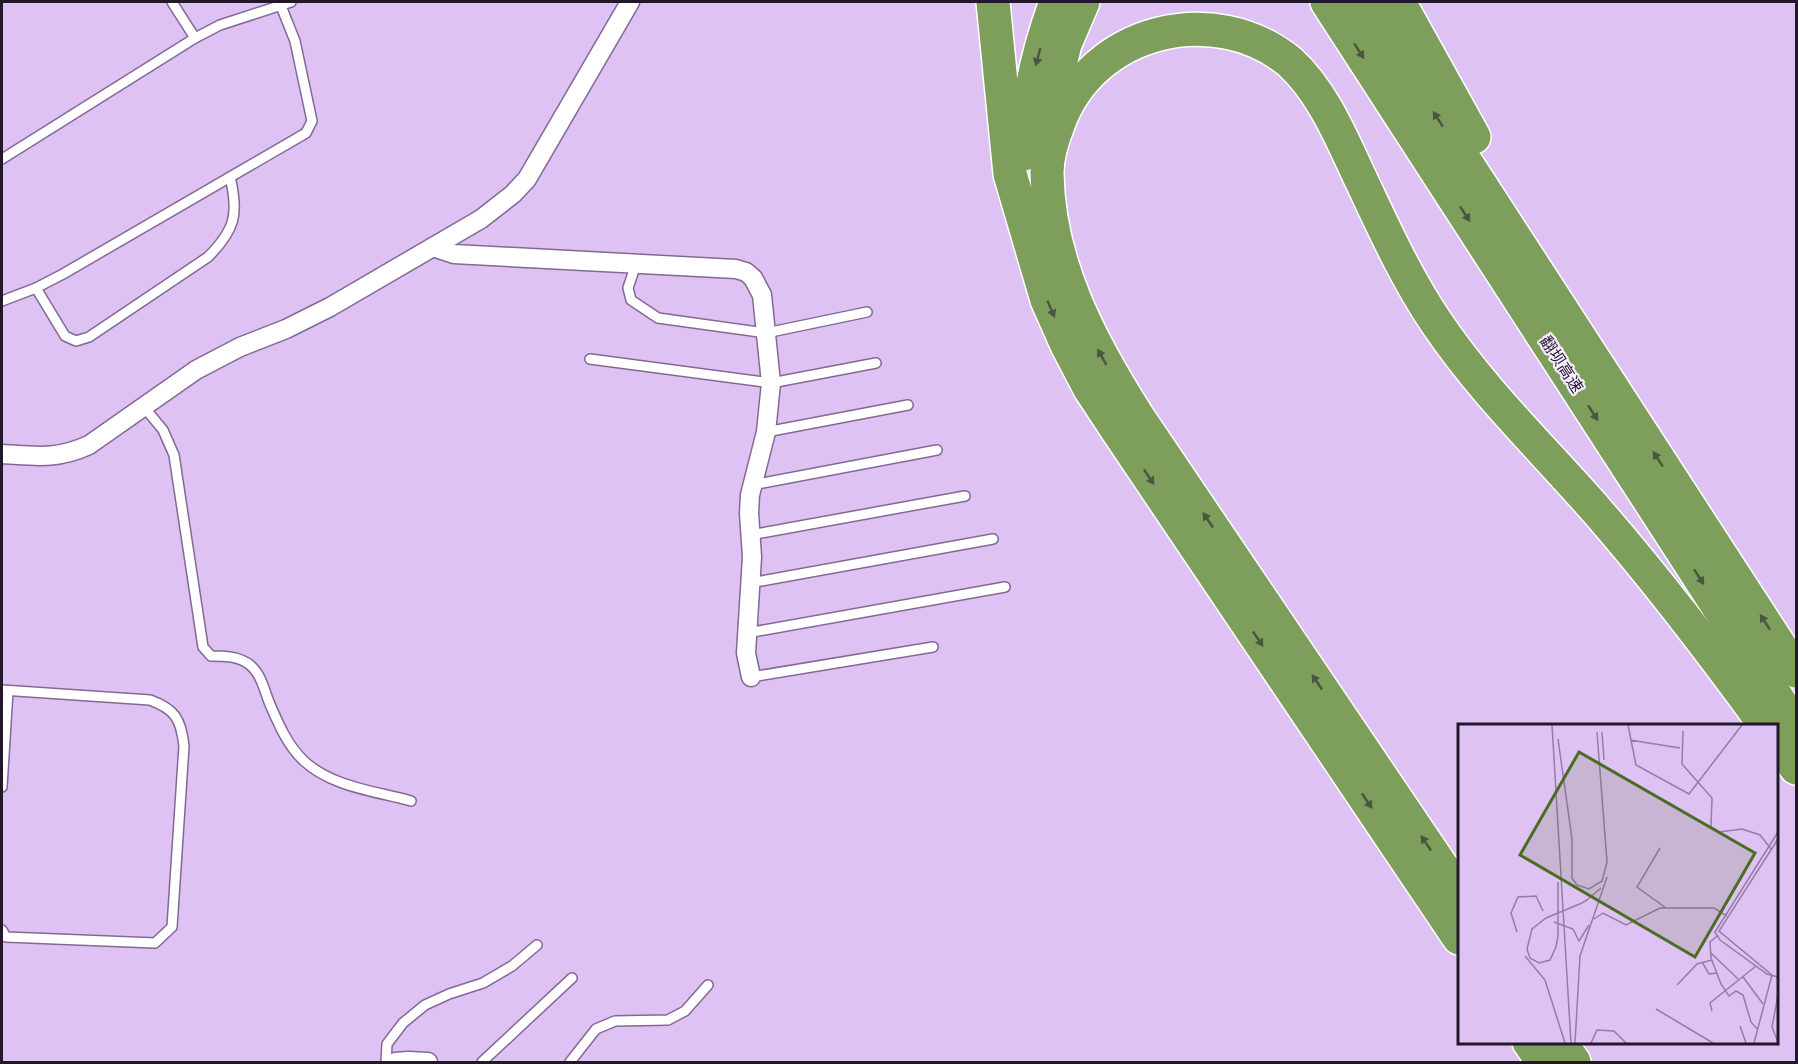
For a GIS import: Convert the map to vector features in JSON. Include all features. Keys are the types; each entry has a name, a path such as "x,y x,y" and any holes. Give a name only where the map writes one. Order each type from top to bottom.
{"highway":[{"path":"1033,253 1026,208 1023,163 1026,119 1033,75 1044,34 1056,2"},
{"path":"1083,2 1065,44 1047,121 1050,212 1072,296 1090,336 1113,376 1458,891"},
{"name":"翻坝高速","path":"1327,2 1797,727"},
{"name":"翻坝高速","path":"1362,2 1797,671"},
{"path":"1399,2 1611,385"},
{"path":"995,15 1010,174 1047,300 1067,345 1090,388 1458,937"},
{"path":"1047,169 1052,141 1074,91 1092,69 1113,51 1138,37 1164,29 1192,25 1219,26 1237,31 1270,46 1308,81 1345,146 1410,279 1464,361 1495,400 1629,548 1764,724"},
{"path":"1777,740 1797,768"},
{"path":"1530,1043 1543,1062"},
{"path":"1561,1043 1574,1062"}],"street":[{"path":"2,454 49,457 69,454 89,445 196,370 240,347 286,329 330,307 481,219 513,195 527,179 630,2"},
{"path":"433,247 454,254 736,269 746,272 753,278 762,295 771,383 766,432 753,485 749,513 752,557 746,653 751,677"},
{"path":"395,1062 428,1062"}],"lane":[{"path":"172,2 195,38"},
{"path":"2,159 195,38 220,25 291,2"},
{"path":"2,301 36,288 306,133 312,121 295,41 281,6"},
{"path":"36,288 65,336 76,340 89,337 208,257 224,240 234,219 235,198 230,177"},
{"path":"636,264 628,288 631,300 658,318 766,333 867,312"},
{"path":"590,359 771,383 876,363"},
{"path":"766,432 908,405"},
{"path":"144,406 163,430 174,455 203,647 211,656 237,658 250,665 259,676 278,724 289,742 302,760 318,772 337,782 411,801"},
{"path":"753,485 937,450"},
{"path":"750,535 965,496"},
{"path":"750,583 993,539"},
{"path":"747,633 1005,587"},
{"path":"751,677 933,647"},
{"path":"2,787 5,691 150,700 165,705 176,716 182,730 184,746 171,927 155,943 6,937 2,930"},
{"path":"386,1062 387,1044 402,1023 425,1005 483,983 512,966 537,945"},
{"path":"482,1062 572,978"},
{"path":"570,1062 596,1029 615,1021 668,1020 685,1011 708,985"}]}
